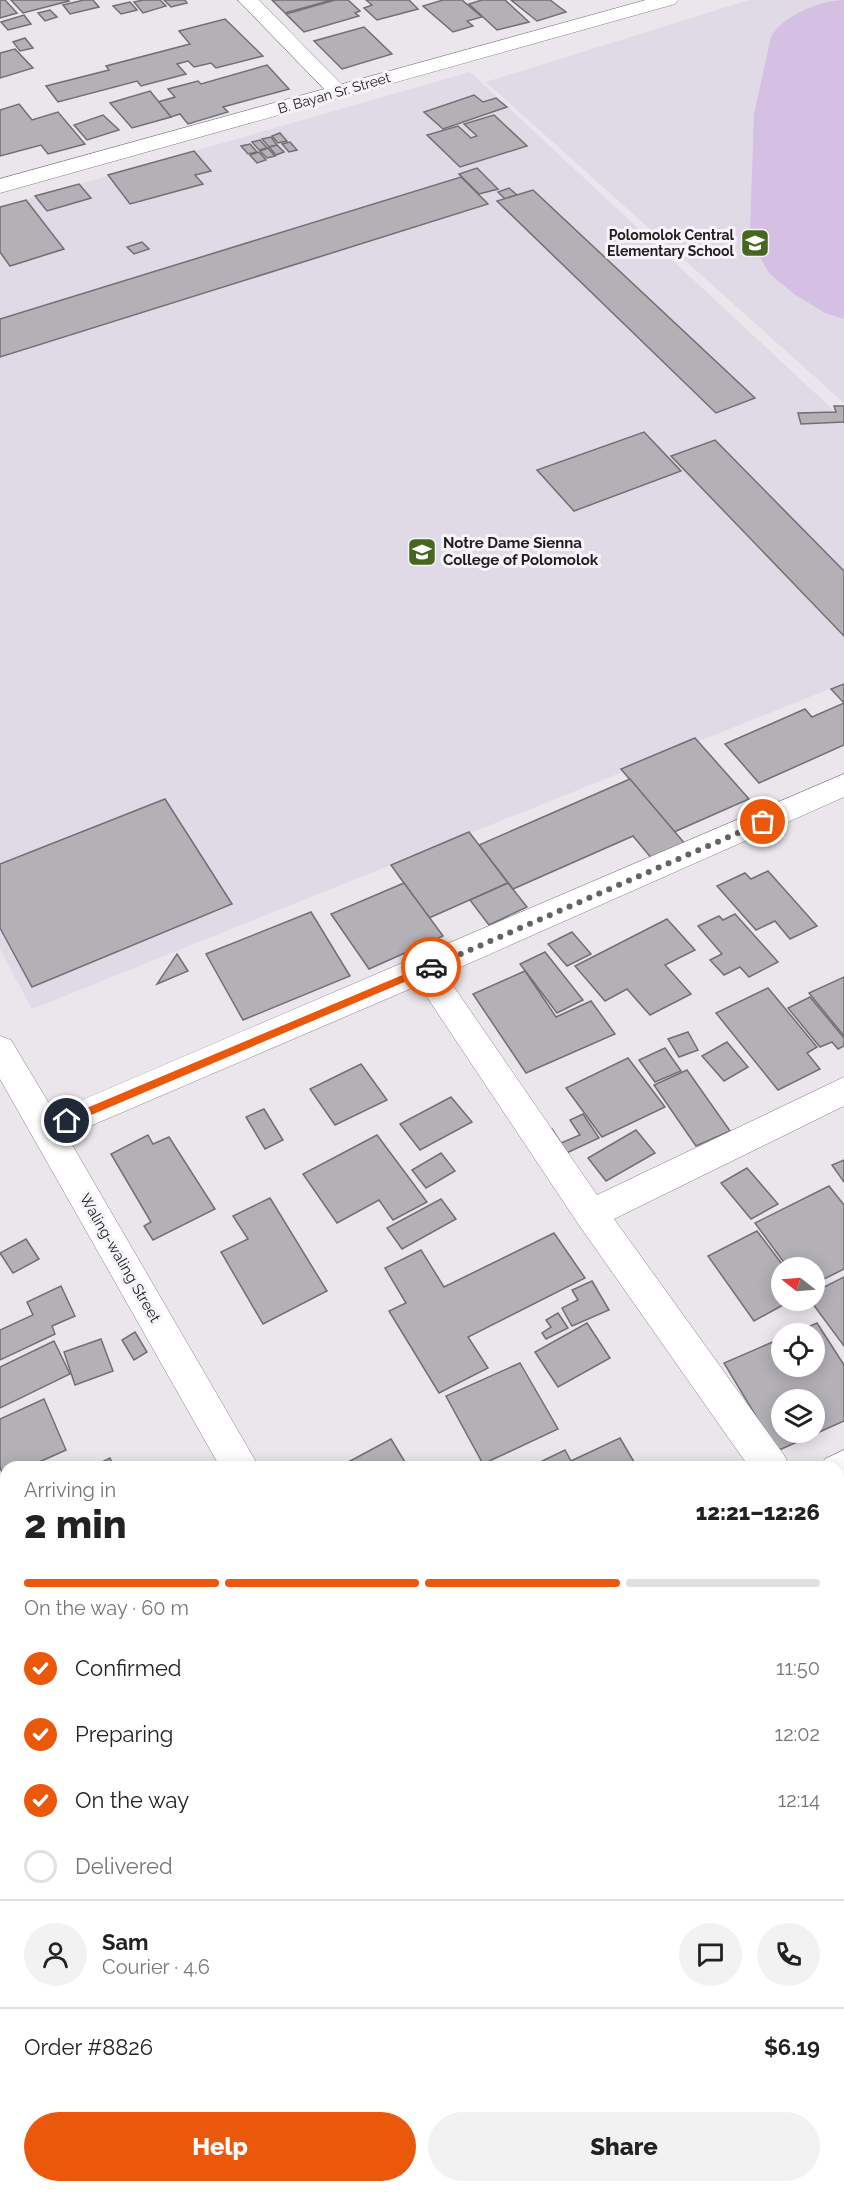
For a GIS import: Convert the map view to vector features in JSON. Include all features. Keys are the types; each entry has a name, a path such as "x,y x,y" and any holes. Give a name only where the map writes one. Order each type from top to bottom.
{"street":[{"path":"248,0 338,92"},
{"name":"B. Bayan Sr. Street","path":"0,186 668,0"},
{"path":"46,1130 425,969 844,785"},
{"path":"425,969 591,1214 767,1461"},
{"name":"Waling-waling Street","path":"0,1049 237,1461"},
{"path":"591,1214 844,1091"}],"shaded area":[{"name":"Polomolok Central Elementary School","path":"749,0 844,0 844,403 486,82"},
{"path":"844,0 844,319 825,313 794,294 769,273 757,252 750,231 754,114 771,37 776,29 793,16 814,6"},
{"name":"Notre Dame Sienna College of Polomolok","path":"470,72 844,420 844,683 32,1009 0,949 0,207"}],"building":[{"path":"0,0 5,0 17,13 0,18"},
{"path":"11,0 68,0 69,1 23,13"},
{"path":"93,0 99,7 70,14 63,5"},
{"path":"160,0 166,6 143,13 134,2"},
{"path":"164,0 185,0 187,3 171,7"},
{"path":"272,0 332,0 285,13"},
{"path":"335,0 348,0 360,11 355,13 359,16 304,32 286,14"},
{"path":"366,0 409,0 418,9 377,20 364,8 372,5"},
{"path":"443,0 462,0 482,17 467,21 473,26 453,32 423,6"},
{"path":"482,0 505,0 529,22 497,30 469,4"},
{"path":"511,0 550,0 566,12 537,21"},
{"path":"130,2 137,10 121,14 113,6"},
{"path":"50,10 57,17 45,21 38,13"},
{"path":"24,15 31,24 8,30 1,22"},
{"path":"225,19 263,56 216,68 211,63 194,67 188,61 177,64 186,74 141,86 137,81 58,102 46,86 109,70 106,66 190,44 179,31"},
{"path":"364,27 392,54 342,69 314,41"},
{"path":"25,38 33,48 20,51 13,42"},
{"path":"15,49 33,68 0,78 0,53"},
{"path":"267,65 289,89 223,107 228,112 188,124 180,114 171,117 158,102 175,97 168,89 198,81 201,84"},
{"path":"150,91 171,117 132,128 110,103"},
{"path":"474,95 483,102 496,98 507,107 443,129 424,112"},
{"path":"19,104 32,120 58,112 85,144 48,154 41,145 0,156 0,110"},
{"path":"103,115 119,130 87,140 74,125"},
{"path":"494,115 527,146 460,167 427,135 458,126 471,138 477,136 464,124"},
{"path":"280,133 287,141 278,143 272,136"},
{"path":"271,137 277,145 269,147 262,139"},
{"path":"260,140 267,148 259,150 252,142"},
{"path":"290,142 297,150 289,152 282,144"},
{"path":"250,144 257,152 248,154 241,146"},
{"path":"277,145 284,152 276,155 269,147"},
{"path":"268,148 275,156 267,158 260,151"},
{"path":"194,151 211,171 195,175 203,184 130,204 108,175"},
{"path":"259,152 266,160 257,163 250,155"},
{"path":"477,168 498,189 479,194 459,174"},
{"path":"461,177 488,204 0,357 0,319"},
{"path":"79,184 91,198 47,211 35,196"},
{"path":"509,188 517,195 505,199 498,192"},
{"path":"533,190 755,398 716,413 497,201"},
{"path":"26,200 64,249 10,266 0,252 0,207"},
{"path":"142,242 149,249 134,254 127,247"},
{"path":"834,406 844,406 844,422 801,424 798,413 836,412"},
{"path":"644,432 681,471 574,511 537,470"},
{"path":"715,440 844,571 844,636 671,456"},
{"path":"844,684 844,703 831,689"},
{"path":"844,703 844,745 759,783 725,744 805,709 812,717"},
{"path":"695,738 749,799 674,832 621,769"},
{"path":"630,779 686,845 653,860 633,836 513,889 479,845"},
{"path":"165,799 232,904 32,987 0,928 0,864"},
{"path":"469,832 508,883 429,918 391,865"},
{"path":"768,871 817,926 790,939 775,921 756,930 717,886 745,873 751,879"},
{"path":"404,883 443,936 369,969 331,914"},
{"path":"508,883 527,907 489,925 470,900"},
{"path":"311,912 350,976 243,1020 206,954"},
{"path":"735,914 778,962 749,977 740,967 724,975 710,960 722,954 698,926 719,916 723,920"},
{"path":"667,919 695,950 665,965 691,994 650,1015 627,989 605,1001 575,966"},
{"path":"572,932 591,954 567,966 548,944"},
{"path":"545,952 583,1000 557,1013 520,964"},
{"path":"177,954 188,971 157,984"},
{"path":"525,971 556,1017 591,1001 615,1034 526,1073 473,994"},
{"path":"844,977 844,1036 809,993"},
{"path":"768,988 817,1047 807,1053 820,1069 778,1090 716,1013"},
{"path":"810,997 844,1038 844,1046 838,1049 832,1042 820,1047 788,1008"},
{"path":"688,1032 698,1050 679,1057 668,1039"},
{"path":"727,1042 748,1067 724,1081 702,1056"},
{"path":"665,1048 681,1071 655,1082 639,1060"},
{"path":"628,1058 665,1107 602,1137 566,1088"},
{"path":"361,1064 387,1100 335,1125 310,1089"},
{"path":"687,1070 730,1131 696,1146 654,1085"},
{"path":"451,1097 472,1122 420,1150 400,1124"},
{"path":"264,1109 283,1140 265,1149 246,1117"},
{"path":"583,1114 599,1138 558,1157 542,1133 552,1129 561,1143 580,1135 570,1120"},
{"path":"636,1130 655,1153 606,1181 588,1158"},
{"path":"148,1135 153,1144 169,1137 215,1209 153,1240 144,1226 151,1222 111,1154"},
{"path":"377,1135 427,1202 393,1220 379,1200 337,1223 303,1174"},
{"path":"441,1153 455,1171 426,1188 412,1170"},
{"path":"844,1160 844,1182 832,1165"},
{"path":"747,1168 778,1204 751,1219 721,1183"},
{"path":"829,1186 844,1205 844,1269 825,1278 825,1257 780,1257 755,1223"},
{"path":"270,1198 327,1291 263,1324 221,1252 248,1239 233,1216"},
{"path":"441,1199 456,1219 402,1249 387,1228"},
{"path":"757,1231 777,1257 771,1257 772,1311 754,1321 708,1256"},
{"path":"554,1233 585,1278 468,1337 488,1368 439,1393 389,1311 406,1303 385,1268 421,1250 444,1287"},
{"path":"26,1239 39,1259 13,1273 0,1253"},
{"path":"844,1277 844,1346 818,1311 825,1311 825,1286"},
{"path":"592,1281 609,1310 572,1326 562,1308 578,1300 572,1290"},
{"path":"61,1286 75,1316 52,1326 55,1334 0,1360 0,1330 33,1315 27,1302"},
{"path":"558,1313 568,1328 546,1339 542,1333 551,1327 546,1320"},
{"path":"587,1323 610,1358 558,1387 535,1352"},
{"path":"135,1332 147,1352 134,1360 122,1340"},
{"path":"825,1335 844,1365 844,1421 825,1430 825,1389 771,1389 771,1441 724,1363 771,1343 771,1377 825,1377"},
{"path":"101,1339 113,1371 75,1385 64,1352"},
{"path":"54,1341 70,1374 0,1408 0,1367"},
{"path":"520,1363 558,1429 489,1461 481,1461 446,1396"},
{"path":"44,1399 66,1450 41,1461 0,1461 0,1419"},
{"path":"620,1438 633,1461 571,1461"},
{"path":"391,1439 404,1461 350,1461"},
{"path":"772,1443 795,1443 777,1451"},
{"path":"565,1450 571,1461 542,1461"}],"way so far":[{"path":"431,967 763,822"}],"place":[{"name":"Polomolok Central Elementary School","path":"755,243"},
{"name":"Notre Dame Sienna College of Polomolok","path":"422,552"}],"route":[{"path":"67,1121 431,967"}]}
